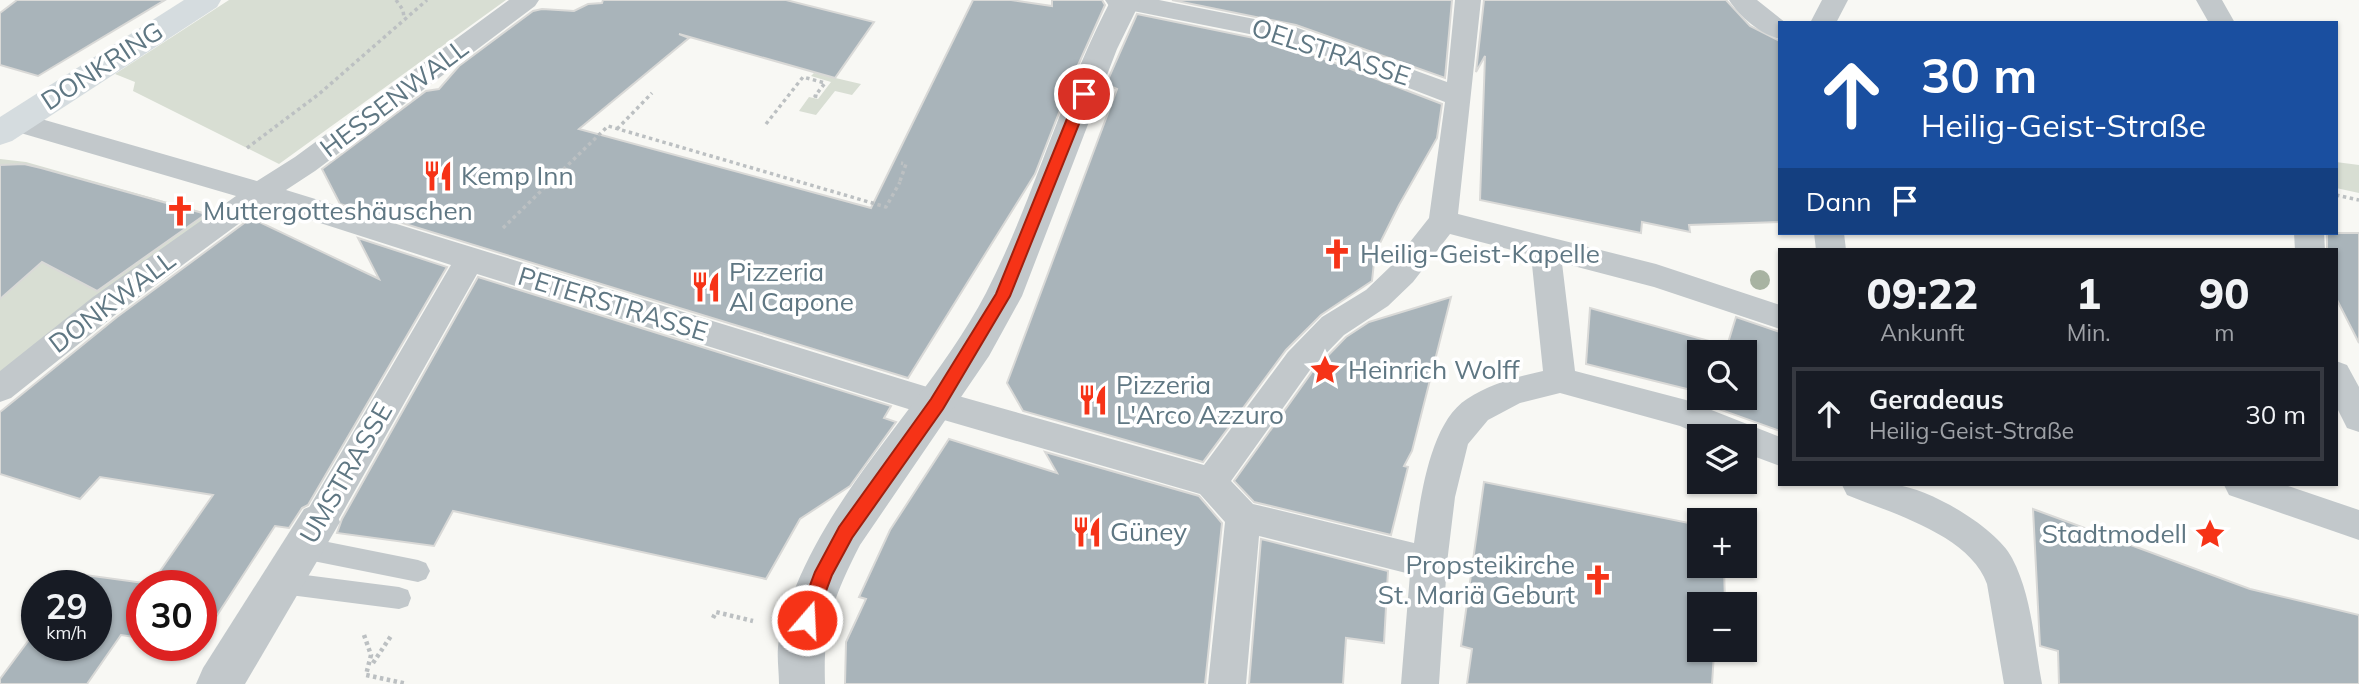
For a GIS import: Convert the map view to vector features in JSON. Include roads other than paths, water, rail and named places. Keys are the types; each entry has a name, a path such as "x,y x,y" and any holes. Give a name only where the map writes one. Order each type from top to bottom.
{"main road":[{"name":"DONKRING","path":"6,124 206,0"}],"street":[{"name":"HESSENWALL","path":"260,193 305,164 526,0"},
{"path":"802,684 801,646 808,612 824,572 845,533 880,480 937,404 1003,296 1123,0"},
{"name":"OELSTRASSE","path":"1123,0 1295,35 1460,97"},
{"path":"1429,563 1243,517 1211,482 1299,360 1333,326 1377,298 1402,274 1443,221 1460,97 1468,0"},
{"path":"1742,0 1758,16 1778,30"},
{"path":"1824,21 1835,0"},
{"path":"2209,0 2221,21"},
{"name":"PETERSTRASSE","path":"6,124 207,176 937,404 1211,482"},
{"name":"DONKWALL","path":"0,389 104,306 260,193"},
{"path":"1443,221 1656,276 1778,316"},
{"path":"1545,247 1560,380"},
{"name":"UMSTRASSE","path":"219,684 301,551 470,260"},
{"path":"2338,378 2359,418"},
{"path":"1420,684 1429,563 1438,497 1453,439 1476,410 1513,390 1560,380 1686,414 1710,424"},
{"path":"1757,443 1778,451"},
{"path":"1862,486 1929,513 1974,538 1995,561 2006,591 2023,684"},
{"path":"2244,486 2359,525"},
{"path":"1227,684 1243,517"}],"lane":[{"path":"301,551 418,571"},
{"path":"301,551 399,598"}],"place":[{"name":"Kemp Inn","path":"438,176"},
{"name":"Muttergotteshäuschen","path":"180,211"},
{"name":"Heilig-Geist-Kapelle","path":"1337,254"},
{"name":"Pizzeria Al Capone","path":"706,287"},
{"name":"Heinrich Wolff","path":"1325,370"},
{"name":"Pizzeria L'Arco Azzuro","path":"1093,400"},
{"name":"Güney","path":"1087,532"},
{"name":"Stadtmodell","path":"2210,534"},
{"name":"Propsteikirche St. Mariä Geburt","path":"1598,580"}]}
